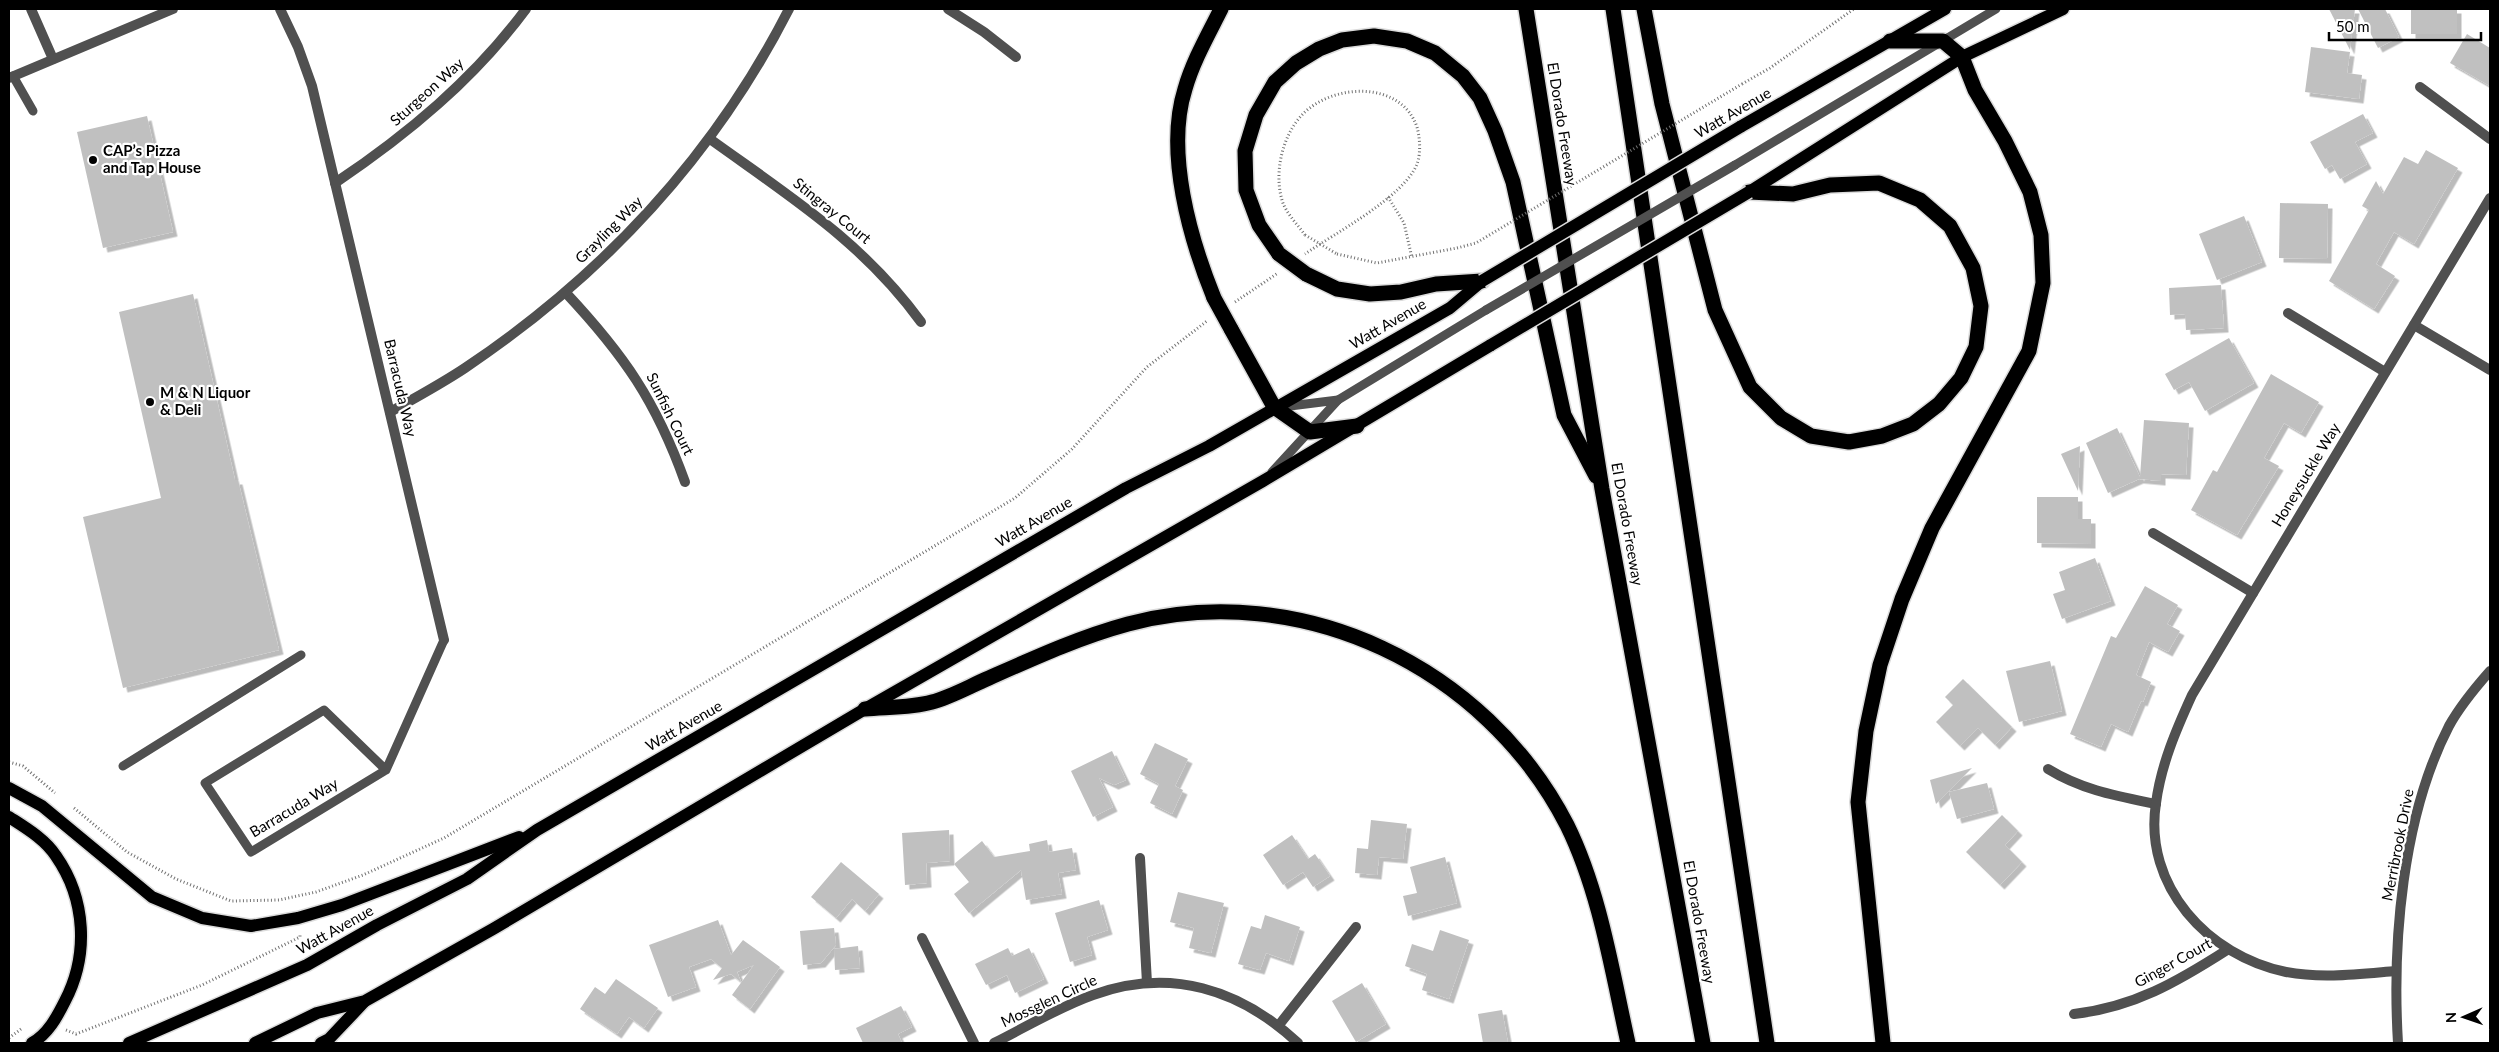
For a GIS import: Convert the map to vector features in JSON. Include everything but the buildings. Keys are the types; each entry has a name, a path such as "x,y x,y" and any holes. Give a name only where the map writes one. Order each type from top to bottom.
{"highway":[{"path":"1221,9 1194,64 1184,90 1178,121 1185,212 1198,258 1214,298 1274,407 1310,432 1357,426"},
{"name":"El Dorado Freeway","path":"1526,9 1602,489 1703,1043"},
{"path":"1613,9 1767,1043"},
{"path":"1644,9 1662,104 1715,310 1750,387 1781,418 1811,436 1850,442 1882,436 1914,424 1939,404 1962,378 1976,347 1981,306 1973,268 1950,226 1920,200 1878,183 1830,185 1793,194 1749,192"},
{"path":"1482,281 1436,284 1401,292 1370,294 1337,289 1282,261 1259,225 1246,190 1245,151 1256,116 1275,82 1296,63 1319,50 1342,40 1374,36 1407,41 1435,53 1463,76 1480,98 1495,131 1513,182 1564,415 1602,489"},
{"path":"1883,1043 1858,802 1866,731 1878,675 1902,598 1932,528 2029,351 2044,283 2041,235 2030,192 2005,141 1975,90 1962,57 1943,41 1890,41"},
{"path":"865,709 932,703 1064,645 1128,624 1183,612 1246,613 1302,620 1350,633 1394,652 1443,681 1490,722 1534,772 1567,825 1588,878 1628,1043"}],"main road":[{"name":"Watt Avenue","path":"129,1043 307,965 377,925 467,879 537,830 1126,488 1209,446 1274,407 1450,308 1482,281 1740,127 1945,9"},
{"path":"255,1043 317,1013 365,1001 585,875 865,709 1357,426 1749,192 1962,57 2063,9"},
{"path":"9,788 42,806 152,897 202,918 250,926 298,918 342,905 537,830"},
{"path":"9,817 32,832 56,855 74,888 83,930 74,984 55,1020 39,1039 32,1043"},
{"path":"321,1043 329,1039 365,1001"}],"street":[{"path":"31,9 53,59"},
{"path":"11,77 173,9"},
{"name":"Barracuda Way","path":"280,9 298,47 312,86 444,640"},
{"name":"Sturgeon Way","path":"335,183 412,128 449,96 483,61 526,9"},
{"name":"Grayling Way","path":"390,412 464,370 517,332 566,293 616,248 710,139 747,84 789,9"},
{"path":"948,9 984,32 1016,57"},
{"path":"2420,87 2490,139"},
{"name":"Stingray Court","path":"710,139 848,240 882,273 921,322"},
{"name":"Honeysuckle Way","path":"2396,972 2327,976 2288,972 2256,965 2227,950 2206,935 2188,916 2172,891 2157,850 2156,804 2172,742 2192,695 2490,198"},
{"name":"Sunfish Court","path":"566,293 604,333 630,368 653,407 672,447 685,482"},
{"path":"2288,313 2385,372"},
{"path":"2414,325 2490,370"},
{"path":"2153,533 2252,593"},
{"name":"Merribrook Drive","path":"2398,1043 2396,972 2405,875 2428,776 2450,724 2490,671"},
{"path":"2048,769 2068,781 2094,792 2156,804"},
{"path":"1140,858 1147,983"},
{"path":"1279,1025 1356,928"},
{"path":"922,938 974,1043"},
{"name":"Ginger Court","path":"2074,1014 2100,1011 2129,1003 2188,975 2227,950"},
{"name":"Mossglen Circle","path":"994,1043 1092,995 1123,986 1147,983 1194,986 1240,1001 1279,1025 1298,1043"}],"lane":[{"path":"1263,481 1338,400 1486,310 1735,165 1996,9"},
{"path":"11,77 33,111"},
{"path":"1274,407 1338,400"},
{"name":"Barracuda Way","path":"386,770 324,710 206,783 251,852 386,770 444,640"},
{"path":"123,766 301,655"}],"path":[{"path":"1300,257 1388,197 1404,182 1417,164 1420,138 1412,114 1396,101 1375,92 1354,91 1320,102 1302,115 1284,146 1278,170 1282,202 1305,235 1337,254 1377,263 1412,258 1476,243 1777,63 1854,9"},
{"path":"1388,197 1404,223 1412,258"},
{"path":"1229,306 1282,261"},
{"path":"68,804 127,852 176,879 231,901 279,900 316,892 363,875 444,838 1015,498 1072,449 1147,367 1213,317"},
{"path":"9,762 23,766 60,797"},
{"path":"63,1028 76,1034 202,985 300,937 300,932"},
{"path":"9,1038 29,1024"}],"place":[{"name":"CAP’s Pizza and Tap House","path":"93,160"},
{"name":"M & N Liquor & Deli","path":"150,402"}]}
